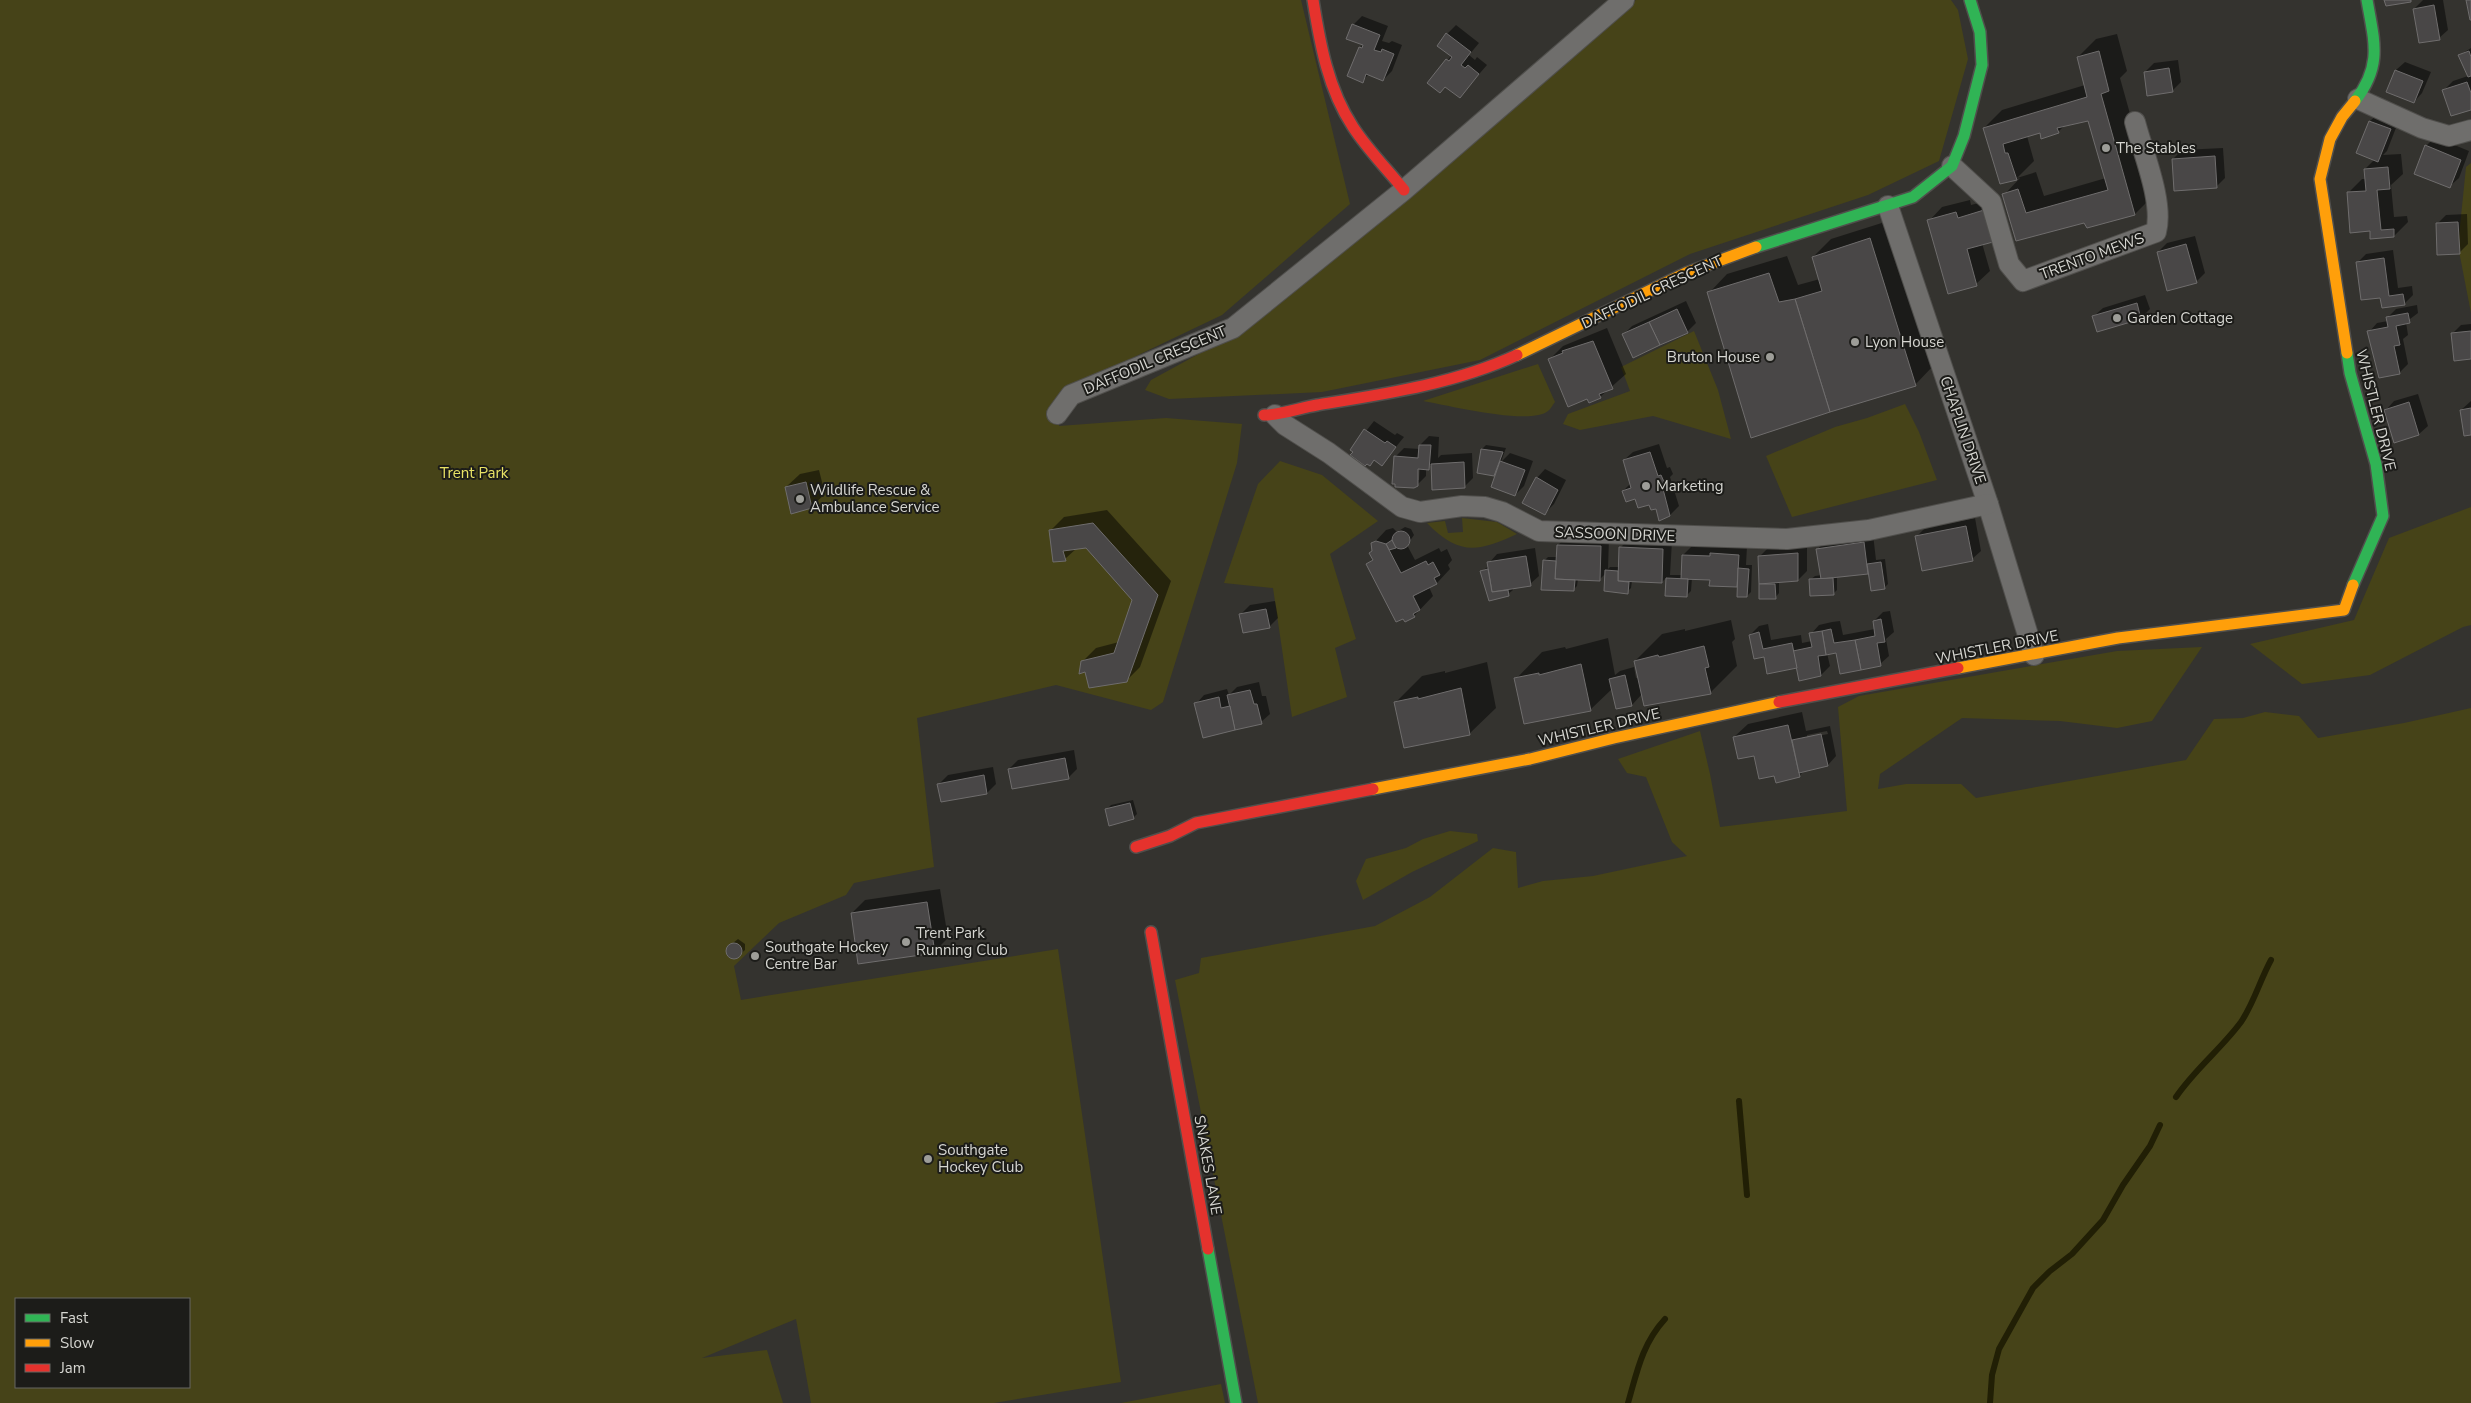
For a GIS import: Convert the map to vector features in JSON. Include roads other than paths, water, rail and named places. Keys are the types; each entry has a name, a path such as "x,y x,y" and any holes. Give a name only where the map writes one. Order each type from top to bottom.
{"street":[{"path":"1313,0 1318,39 1333,90 1348,118 1404,190"},
{"name":"DAFFODIL CRESCENT","path":"1057,414 1071,395 1233,328 1404,190 1624,0"},
{"name":"DAFFODIL CRESCENT","path":"1269,415 1297,408 1395,392 1484,370 1704,265 1913,198 1952,166 1964,136 1982,65 1980,32 1970,0"},
{"path":"2367,0 2375,49 2368,82 2358,98 2422,128 2449,136 2471,130"},
{"name":"WHISTLER DRIVE","path":"1136,847 1170,836 1196,823 1530,759 1760,706 2034,656 2118,638 2344,610 2361,565 2383,516 2376,464 2350,374 2320,178 2323,156 2332,134 2342,117 2358,98"},
{"name":"TRENTO MEWS","path":"1952,166 1991,202 2009,264 2023,281 2156,232 2160,220 2135,122"},
{"name":"CHAPLIN DRIVE","path":"1888,206 1988,504 2034,656"},
{"name":"SASSOON DRIVE","path":"1269,415 1329,453 1402,507 1420,512 1462,506 1485,507 1502,512 1539,531 1787,539 1869,530 1988,504"},
{"name":"SNAKES LANE","path":"1151,932 1236,1403"}],"waterway":[{"path":"2176,1097 2191,1077 2241,1022 2250,1007 2271,960"},
{"path":"1739,1101 1747,1195"},
{"path":"1990,1403 1992,1375 1999,1349 2033,1288 2050,1271 2072,1254 2103,1220 2123,1185 2150,1146 2160,1125"},
{"path":"1628,1403 1646,1348 1665,1319"}],"place":[{"name":"The Stables","path":"2106,148"},
{"name":"Garden Cottage","path":"2117,318"},
{"name":"Lyon House","path":"1855,342"},
{"name":"Bruton House","path":"1770,357"},
{"name":"Marketing","path":"1646,486"},
{"name":"Wildlife Rescue & Ambulance Service","path":"800,499"},
{"name":"Trent Park Running Club","path":"906,942"},
{"name":"Southgate Hockey Centre Bar","path":"755,956"},
{"name":"Southgate Hockey Club","path":"928,1159"}],"park label":[{"name":"Trent Park","path":"474,473"}]}
